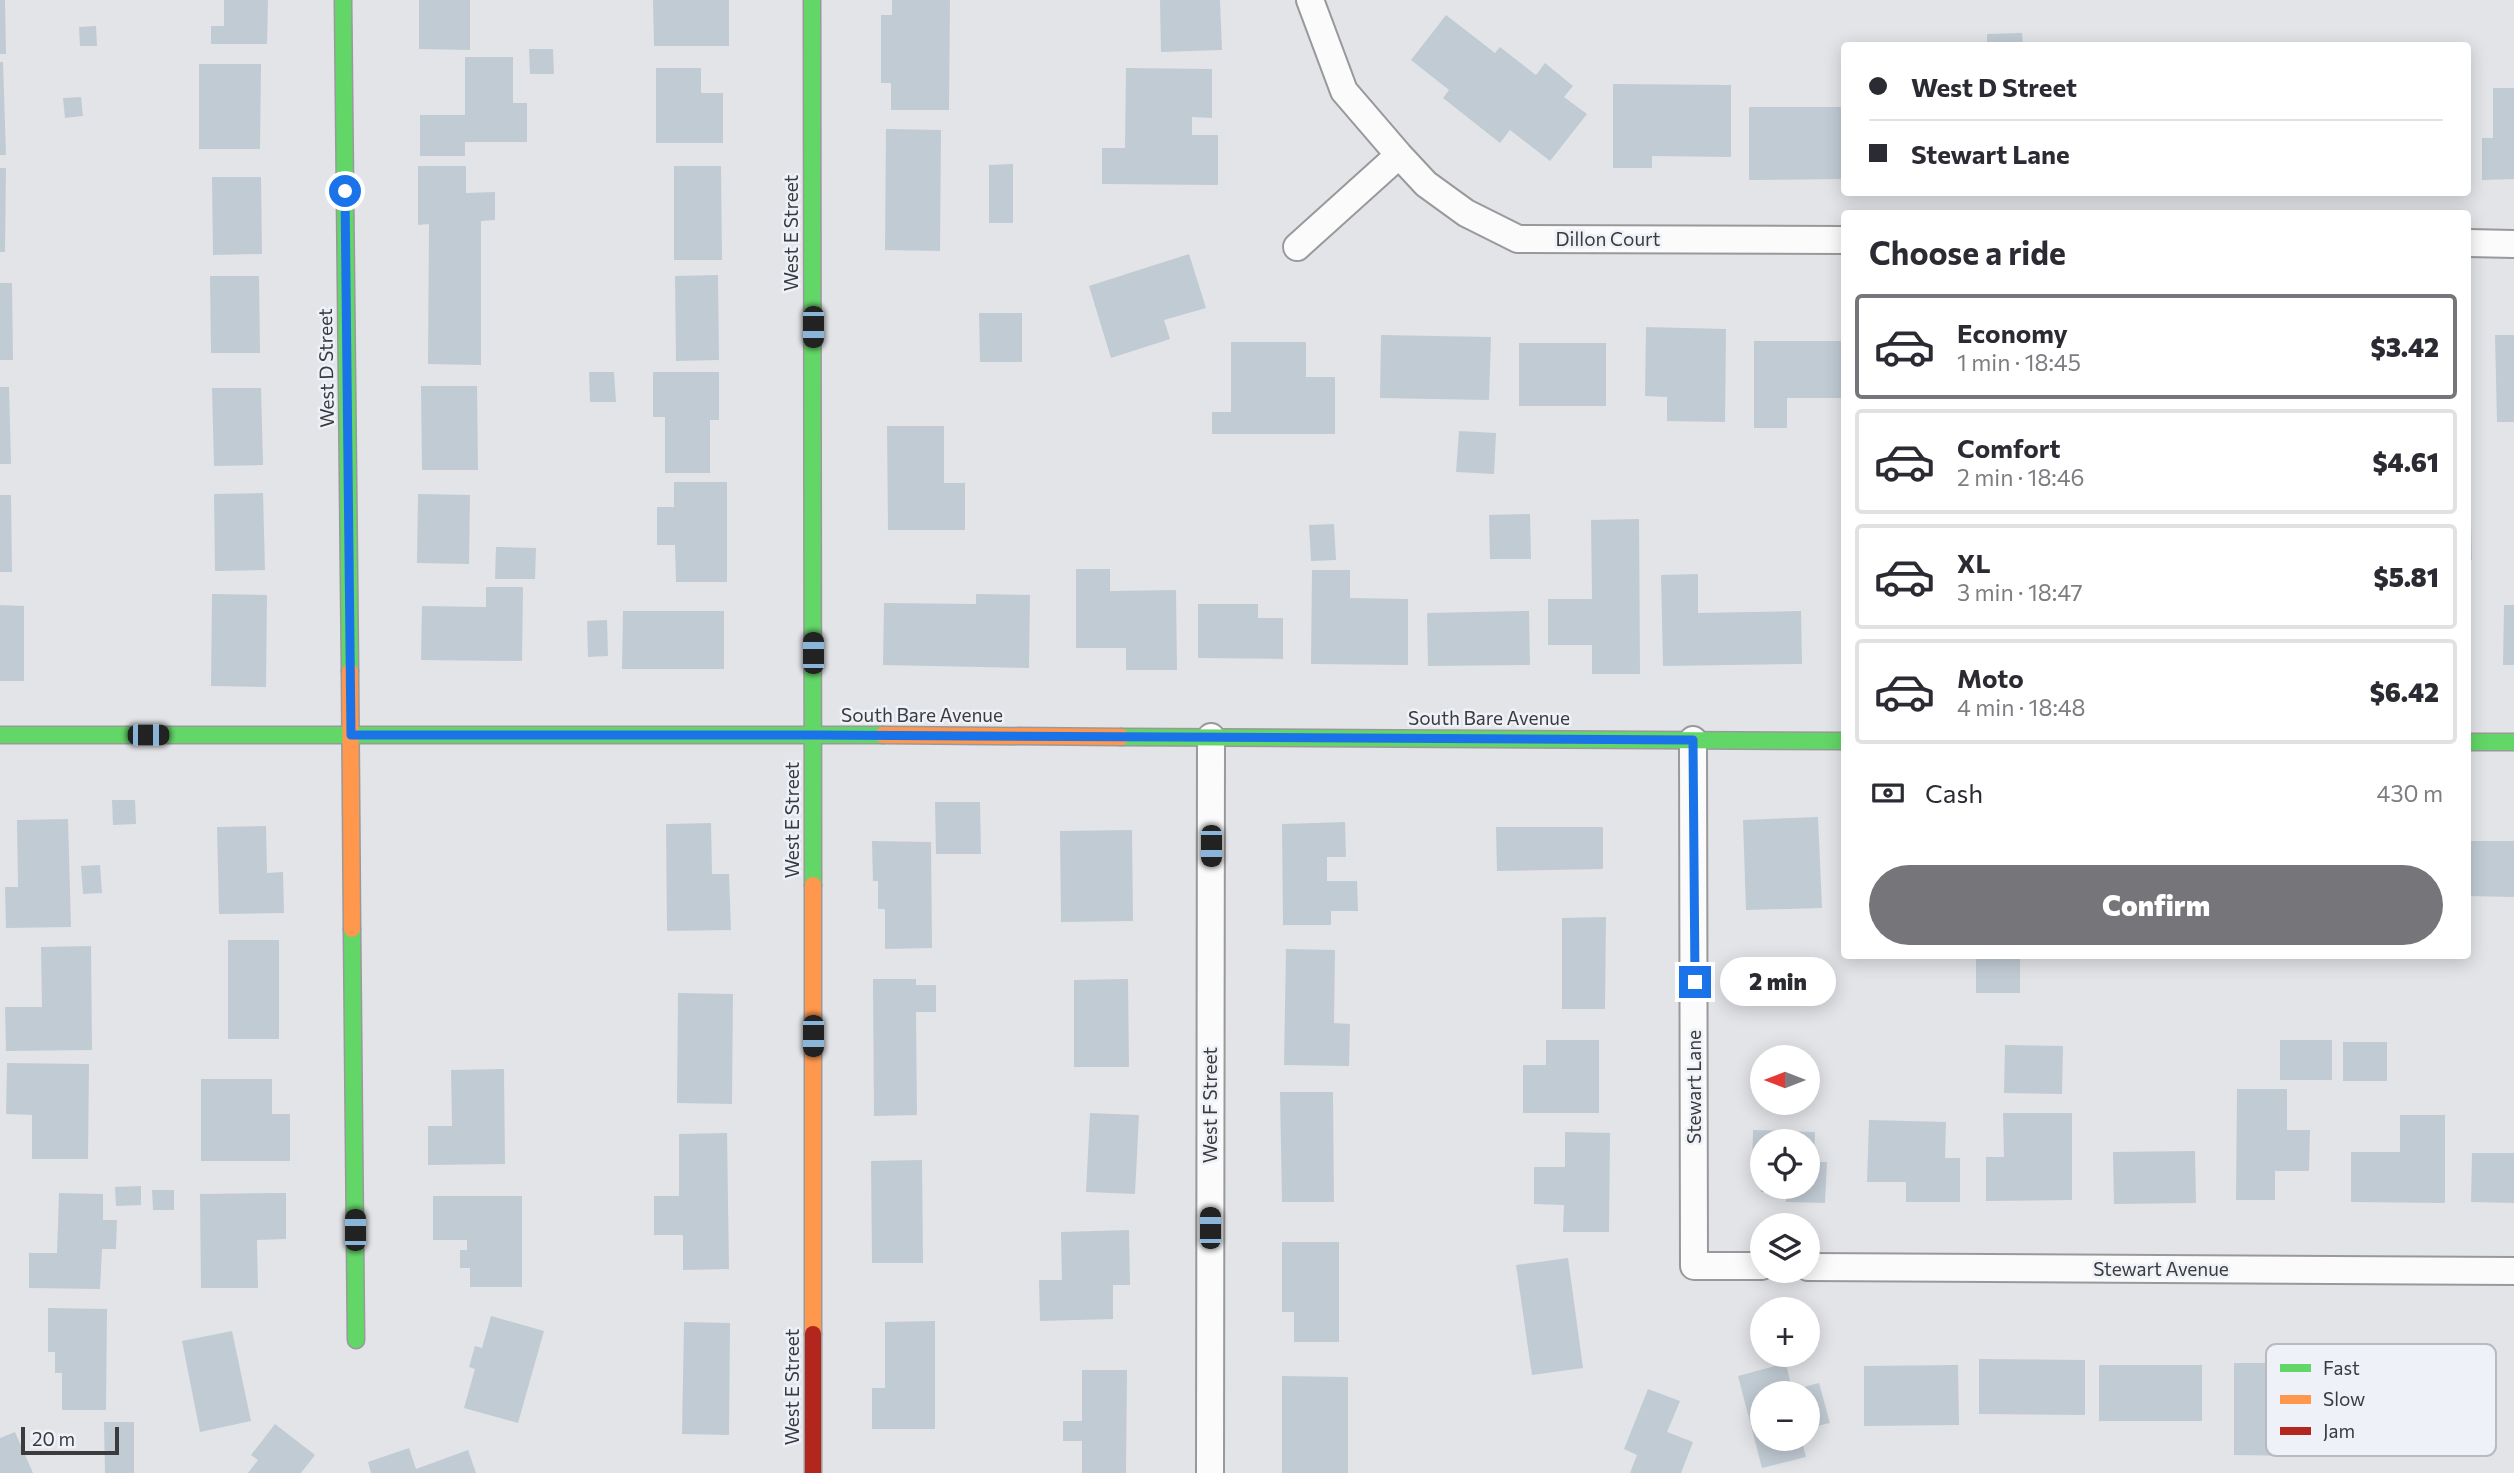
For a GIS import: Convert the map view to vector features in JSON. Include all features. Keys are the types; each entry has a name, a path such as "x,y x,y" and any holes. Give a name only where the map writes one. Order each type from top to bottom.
{"street":[{"name":"West D Street","path":"343,0 356,1340"},
{"name":"West E Street","path":"812,0 813,1473"},
{"name":"Dillon Court","path":"1310,0 1344,90 1399,155 1426,184 1466,213 1518,239 1841,240"},
{"path":"1297,247 1399,155"},
{"path":"2471,243 2514,244"},
{"name":"South Bare Avenue","path":"0,735 813,735 1841,741"},
{"name":"West F Street","path":"1210,1473 1211,737"},
{"name":"Stewart Lane","path":"1693,740 1694,1266 1750,1266"},
{"path":"2471,742 2514,742"},
{"name":"Stewart Avenue","path":"1820,1267 2514,1271"}],"building":[{"path":"0,0 5,0 6,54 0,54"},
{"path":"224,0 268,0 267,44 211,44 211,26 224,26"},
{"path":"419,0 470,0 470,50 419,49"},
{"path":"653,0 729,0 729,46 654,46"},
{"path":"892,0 950,0 949,110 891,110 891,83 881,83 881,15 892,15"},
{"path":"1160,0 1220,0 1222,50 1161,52"},
{"path":"1446,15 1495,53 1500,47 1536,75 1545,63 1573,86 1564,97 1587,114 1550,161 1510,130 1500,143 1443,98 1449,90 1411,60"},
{"path":"96,26 97,46 80,46 79,27"},
{"path":"2022,33 2023,42 1987,42 1987,34"},
{"path":"529,49 553,49 554,74 530,74"},
{"path":"465,57 513,57 513,103 527,103 527,142 465,142 465,156 420,156 420,115 465,115"},
{"path":"0,62 3,62 6,155 0,155"},
{"path":"199,64 261,64 260,149 199,149"},
{"path":"656,68 701,68 701,93 723,93 723,143 656,143"},
{"path":"1126,68 1212,69 1212,118 1192,117 1192,135 1218,135 1218,185 1102,184 1102,148 1125,148"},
{"path":"1613,84 1731,85 1731,157 1652,156 1652,168 1613,168"},
{"path":"2493,88 2514,88 2514,179 2482,180 2482,138 2493,138"},
{"path":"81,97 83,116 65,118 63,98"},
{"path":"1749,107 1841,107 1841,179 1749,180"},
{"path":"886,129 941,130 940,251 885,250"},
{"path":"1013,164 1013,223 989,223 989,165"},
{"path":"418,166 466,166 466,193 495,192 495,220 481,221 481,365 428,364 429,224 418,225"},
{"path":"674,166 721,166 722,260 674,260"},
{"path":"0,168 6,168 5,252 0,252"},
{"path":"212,177 261,177 262,254 213,255"},
{"path":"1189,254 1206,308 1164,320 1170,339 1111,358 1089,286"},
{"path":"718,275 719,360 676,361 675,276"},
{"path":"210,276 259,276 260,353 211,353"},
{"path":"0,283 12,283 13,360 0,360"},
{"path":"979,313 1022,313 1022,362 980,362"},
{"path":"1646,327 1726,329 1725,422 1667,421 1667,397 1645,396"},
{"path":"1381,335 1491,337 1489,400 1380,398"},
{"path":"2495,335 2514,335 2514,422 2497,422"},
{"path":"1754,341 1841,341 1841,398 1787,398 1787,428 1754,428"},
{"path":"1231,342 1306,342 1306,377 1335,377 1335,434 1212,434 1212,412 1231,412"},
{"path":"1519,343 1606,343 1606,406 1519,406"},
{"path":"589,372 614,372 616,402 590,402"},
{"path":"653,372 719,372 719,420 710,420 710,473 665,473 665,417 653,417"},
{"path":"421,386 477,386 478,470 422,470"},
{"path":"0,387 9,387 11,464 0,464"},
{"path":"212,388 261,388 263,465 214,466"},
{"path":"887,426 944,426 944,483 965,483 965,530 888,530"},
{"path":"1459,431 1496,433 1494,474 1456,472"},
{"path":"674,482 727,482 727,582 676,582 675,545 657,545 657,507 674,507"},
{"path":"263,493 265,570 215,571 214,494"},
{"path":"418,494 470,495 469,564 417,563"},
{"path":"0,495 11,495 12,572 0,572"},
{"path":"1530,514 1531,559 1490,559 1489,515"},
{"path":"1639,519 1640,674 1592,674 1592,645 1548,645 1548,599 1592,599 1591,520"},
{"path":"1334,524 1336,560 1311,561 1309,525"},
{"path":"496,547 536,548 535,579 495,579"},
{"path":"1076,569 1110,569 1110,591 1176,590 1177,670 1126,670 1126,648 1076,648"},
{"path":"1312,570 1350,570 1350,598 1408,599 1408,665 1311,664"},
{"path":"1698,574 1698,613 1801,611 1802,664 1663,666 1661,575"},
{"path":"486,587 523,587 522,661 421,660 422,606 486,607"},
{"path":"212,594 267,595 266,687 211,686"},
{"path":"976,594 1030,595 1029,668 883,665 884,603 976,604"},
{"path":"1198,604 1258,604 1258,618 1283,618 1283,659 1198,658"},
{"path":"0,605 24,606 24,681 0,681"},
{"path":"2504,605 2514,605 2514,665 2503,665"},
{"path":"623,611 724,611 724,669 622,669"},
{"path":"1529,611 1530,665 1428,666 1427,613"},
{"path":"607,620 608,656 588,657 587,621"},
{"path":"112,800 135,800 136,824 113,825"},
{"path":"935,802 980,802 981,854 936,854"},
{"path":"1818,817 1822,908 1746,910 1743,820"},
{"path":"68,819 71,927 6,928 5,887 18,887 17,820"},
{"path":"1345,822 1346,857 1327,857 1327,881 1357,881 1358,911 1331,911 1331,925 1283,925 1282,824"},
{"path":"711,823 712,874 729,874 731,930 667,931 666,824"},
{"path":"266,826 267,873 283,872 284,913 219,914 217,827"},
{"path":"1496,827 1603,827 1603,869 1497,871"},
{"path":"1132,830 1133,921 1061,922 1060,831"},
{"path":"872,841 931,842 932,948 885,949 885,909 878,909 878,881 873,881"},
{"path":"2471,841 2514,841 2514,897 2471,896"},
{"path":"100,865 102,893 83,894 81,866"},
{"path":"1606,917 1605,1009 1562,1009 1562,918"},
{"path":"228,940 279,940 279,1039 228,1039"},
{"path":"91,946 92,1050 6,1051 5,1007 42,1007 41,947"},
{"path":"1286,949 1335,950 1334,1023 1350,1024 1349,1066 1284,1065"},
{"path":"1976,959 2020,959 2020,993 1976,993"},
{"path":"873,979 916,979 916,985 936,985 936,1012 916,1012 917,1115 874,1116"},
{"path":"1128,979 1129,1067 1074,1067 1074,980"},
{"path":"678,993 733,994 732,1104 677,1103"},
{"path":"1546,1040 1599,1040 1599,1113 1523,1113 1523,1065 1546,1065"},
{"path":"2280,1040 2332,1040 2332,1080 2280,1080"},
{"path":"2343,1042 2387,1042 2387,1081 2343,1081"},
{"path":"2005,1045 2063,1046 2062,1094 2004,1093"},
{"path":"7,1063 89,1064 88,1159 32,1159 32,1115 6,1114"},
{"path":"504,1069 505,1164 428,1165 428,1126 452,1126 451,1070"},
{"path":"201,1079 272,1079 272,1114 290,1114 290,1161 201,1161"},
{"path":"2237,1089 2287,1089 2287,1130 2310,1130 2309,1171 2275,1171 2275,1200 2236,1200"},
{"path":"1280,1092 1333,1092 1334,1202 1282,1202"},
{"path":"1090,1113 1139,1115 1135,1194 1086,1192"},
{"path":"2003,1113 2072,1113 2072,1200 1986,1201 1986,1157 2004,1157"},
{"path":"2400,1115 2445,1115 2445,1203 2351,1202 2351,1152 2400,1152"},
{"path":"1869,1120 1946,1122 1945,1158 1960,1158 1960,1202 1906,1202 1906,1182 1867,1182"},
{"path":"1565,1132 1610,1133 1609,1232 1563,1232 1564,1205 1534,1204 1534,1167 1565,1167"},
{"path":"727,1133 729,1269 683,1270 683,1235 654,1235 654,1196 679,1196 679,1134"},
{"path":"2195,1151 2196,1203 2114,1204 2113,1152"},
{"path":"2472,1153 2514,1153 2514,1203 2471,1202"},
{"path":"922,1160 923,1263 872,1263 871,1161"},
{"path":"1820,1162 1827,1162 1825,1203 1786,1202 1786,1199 1820,1199"},
{"path":"141,1186 141,1205 116,1206 115,1187"},
{"path":"152,1190 174,1190 174,1210 153,1210"},
{"path":"59,1193 103,1194 103,1220 117,1220 116,1249 102,1249 100,1289 29,1288 29,1253 57,1253"},
{"path":"286,1193 286,1239 257,1240 258,1288 201,1288 200,1194"},
{"path":"433,1196 522,1196 522,1287 470,1287 470,1268 460,1268 460,1250 467,1250 467,1240 433,1240"},
{"path":"1129,1230 1130,1285 1113,1285 1113,1319 1040,1321 1039,1280 1062,1280 1061,1232"},
{"path":"1282,1242 1339,1242 1339,1342 1294,1342 1294,1312 1282,1312"},
{"path":"1568,1258 1583,1368 1532,1375 1516,1265"},
{"path":"48,1308 107,1309 106,1410 62,1410 62,1373 55,1373 55,1352 48,1352"},
{"path":"491,1316 544,1331 518,1423 464,1408 475,1369 469,1367 475,1346 482,1348"},
{"path":"935,1321 935,1429 872,1429 872,1388 885,1388 885,1322"},
{"path":"684,1322 730,1323 729,1435 682,1434"},
{"path":"232,1331 251,1421 200,1432 182,1341"},
{"path":"1979,1359 2085,1360 2085,1415 1979,1414"},
{"path":"2234,1363 2266,1363 2266,1455 2234,1455"},
{"path":"1958,1365 1959,1425 1864,1426 1864,1366"},
{"path":"2099,1365 2202,1365 2202,1421 2099,1421"},
{"path":"1771,1367 1787,1367 1790,1381 1750,1381 1750,1422 1738,1376"},
{"path":"1082,1370 1127,1370 1126,1473 1082,1473 1082,1441 1063,1441 1063,1421 1082,1421"},
{"path":"1282,1376 1348,1377 1348,1473 1282,1473"},
{"path":"1820,1387 1830,1423 1820,1425"},
{"path":"1648,1389 1680,1401 1667,1432 1693,1442 1681,1473 1630,1473 1637,1455 1624,1449"},
{"path":"104,1422 134,1422 134,1473 105,1473"},
{"path":"275,1424 315,1455 301,1473 248,1473 258,1460 251,1455"},
{"path":"15,1432 33,1473 0,1473 0,1438"},
{"path":"409,1448 416,1469 468,1450 476,1473 371,1473 368,1462"},
{"path":"1758,1451 1804,1451 1806,1457 1762,1468"}],"traffic: fast":[{"path":"343,0 350,671"},
{"path":"812,0 813,885"},
{"path":"0,735 883,735"},
{"path":"1121,737 1841,741"},
{"path":"2471,742 2514,742"},
{"path":"352,929 356,1340"}],"traffic: slow":[{"path":"350,671 352,929"},
{"path":"883,735 1121,737"},
{"path":"813,885 813,1334"}],"traffic: jam":[{"path":"813,1334 813,1473"}],"route":[{"path":"345,191 351,735 1693,740 1695,982"}]}
